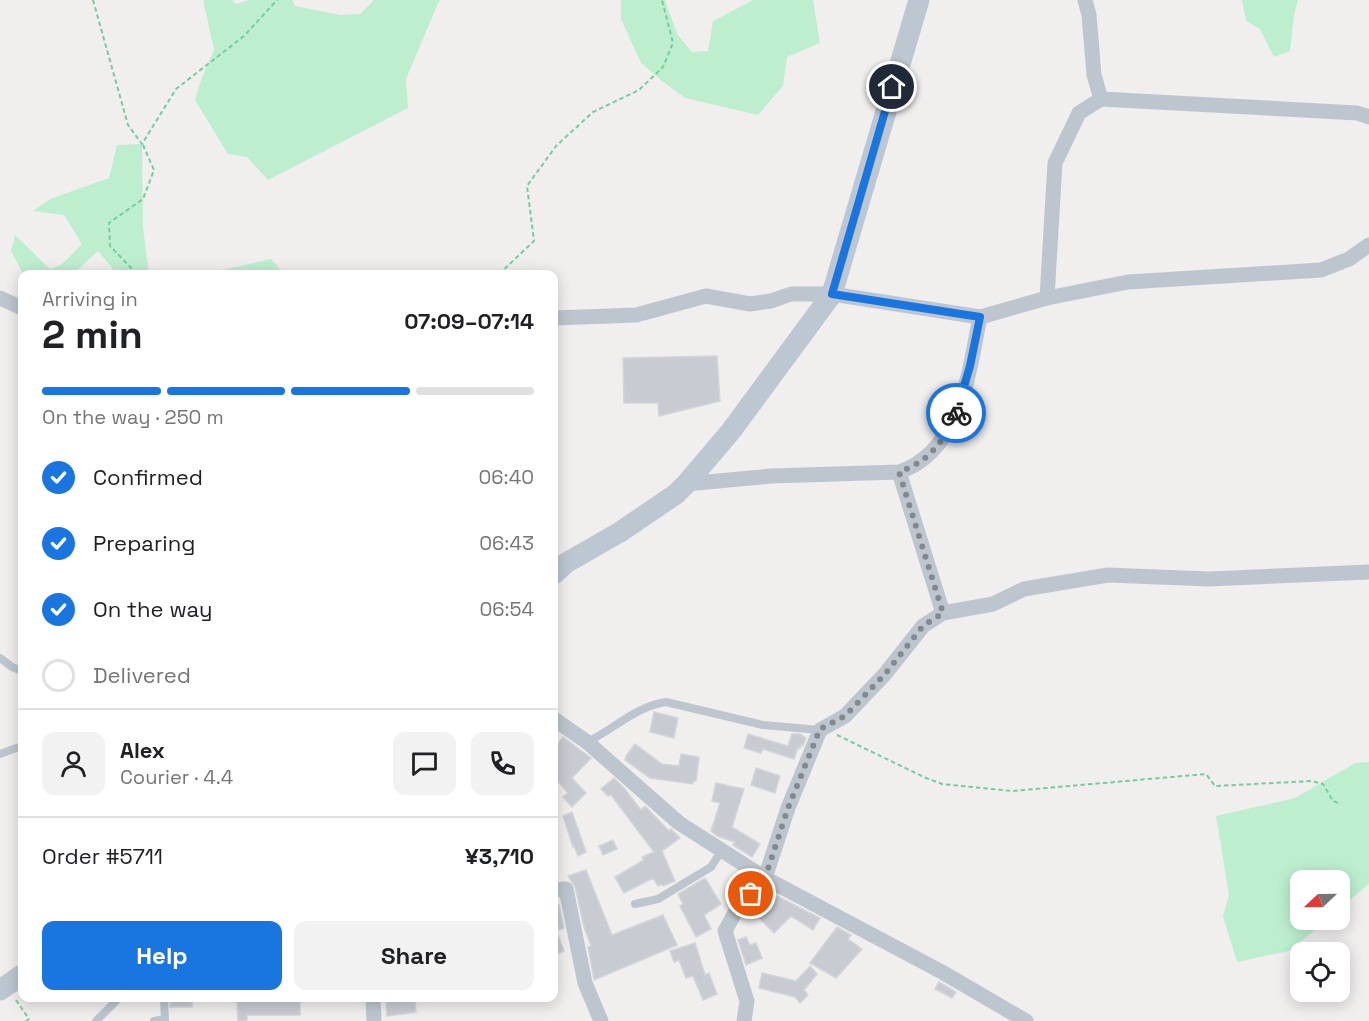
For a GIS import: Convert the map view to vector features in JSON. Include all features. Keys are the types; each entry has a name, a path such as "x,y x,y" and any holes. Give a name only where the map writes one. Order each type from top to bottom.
{"main road":[{"path":"558,571 620,532 676,494 686,484 731,431 832,294 919,0"}],"street":[{"path":"1085,0 1089,15 1094,75 1101,99"},
{"path":"1047,298 1055,163 1079,113 1101,99 1357,113 1369,117"},
{"path":"558,318 636,315 706,296 750,304 771,301 792,294 832,294 980,317 1047,298 1128,282 1321,270 1349,259 1369,245"},
{"path":"0,298 18,306"},
{"path":"686,484 771,476 899,472 915,467 942,441 952,423 968,375 980,317"},
{"path":"899,472 943,613"},
{"path":"744,1021 747,1001 725,931 737,909 765,878 788,808 822,729 845,716 885,674 923,626 943,613 993,604 1024,589 1108,575 1209,579 1369,572"},
{"path":"558,722 587,742 679,823 765,878 942,972 1026,1021"},
{"path":"558,890 566,889 585,983 601,1021"},
{"path":"373,1002 374,1021"}],"lane":[{"path":"0,658 18,669"},
{"path":"587,742 628,717 657,703 666,702 763,725 822,729"},
{"path":"0,754 18,747"},
{"path":"635,904 658,899 711,867 722,850"},
{"path":"96,1021 115,1002"},
{"path":"154,1021 165,1020 164,1002"}],"path":[{"path":"93,0 128,125 142,144 154,170 143,199 109,223 110,246 132,270"},
{"path":"142,144 176,89 244,36 277,0"},
{"path":"503,270 534,241 527,186 556,146 593,112 639,90 663,67 673,43 662,0"},
{"path":"822,729 942,784 1012,791 1206,774 1215,786 1312,781 1323,784 1333,801 1341,804"},
{"path":"10,984 18,999"},
{"path":"20,1002 29,1019 26,1021"}],"green space":[{"path":"203,0 232,0 236,4 249,0 292,0 295,6 340,15 360,14 374,0 440,0 406,79 408,108 268,180 247,157 228,154 195,100 214,50"},
{"path":"621,0 665,0 677,34 692,52 708,51 713,21 753,0 813,0 820,43 787,57 783,86 758,115 685,98 662,81 641,63 621,19"},
{"path":"1242,0 1298,0 1290,51 1274,57 1260,29 1246,21"},
{"path":"142,144 143,228 148,270 113,270 98,251 77,270 21,270 11,251 15,235 50,269 61,265 82,244 64,215 33,211 50,199 109,178 117,145"},
{"path":"271,259 281,270 223,270"},
{"path":"1369,762 1369,884 1350,900 1350,870 1290,870 1290,930 1315,930 1300,942 1290,942 1289,951 1237,962 1223,916 1229,895 1216,816 1295,798 1355,763"}],"building":[{"path":"717,356 720,401 659,416 658,403 624,403 623,358"},
{"path":"654,712 678,718 674,738 650,732"},
{"path":"748,734 788,746 792,734 800,734 806,738 803,746 798,747 794,759 763,749 761,753 744,748"},
{"path":"563,737 591,758 572,778 586,793 572,807 563,797 568,793 558,782 558,743"},
{"path":"635,744 662,764 679,766 681,754 699,757 696,781 693,781 693,784 650,778 625,760"},
{"path":"756,768 780,776 775,793 751,785"},
{"path":"614,778 641,810 645,806 669,831 671,829 680,838 662,851 675,881 658,886 653,878 624,893 615,877 644,860 642,857 654,852 611,795 608,796 601,789"},
{"path":"716,783 744,789 732,827 760,844 752,857 733,845 735,842 717,836 711,831 720,803 712,801"},
{"path":"572,812 586,852 578,856 563,816"},
{"path":"613,840 617,849 603,855 599,846"},
{"path":"586,870 612,935 663,915 677,945 594,980 588,947 591,946 575,887 568,876"},
{"path":"705,878 721,904 704,915 711,929 696,937 680,906 683,904 678,894"},
{"path":"766,894 774,901 777,896 820,918 813,930 791,916 774,933 750,909"},
{"path":"558,906 564,928 559,930 558,927"},
{"path":"837,927 851,935 848,939 862,949 836,978 810,963"},
{"path":"558,935 564,951 558,953"},
{"path":"746,937 750,945 756,943 762,958 746,965 738,940"},
{"path":"695,943 705,975 709,973 717,994 703,1000 693,976 686,978 679,960 674,962 670,951"},
{"path":"810,966 817,974 804,990 808,995 800,1003 795,997 759,988 762,973 796,981"},
{"path":"939,982 956,992 952,998 935,989"},
{"path":"170,1002 192,1002 192,1007 170,1007"},
{"path":"237,1002 300,1002 300,1015 247,1015 247,1021 238,1021"},
{"path":"386,1002 415,1002 416,1012 387,1016"}],"way so far":[{"path":"751,894 765,878 788,808 820,729 845,716 885,674 923,626 943,613 899,472 915,467 928,456 942,441 956,413"}],"route":[{"path":"892,87 832,294 980,317 970,366 956,413"}]}
